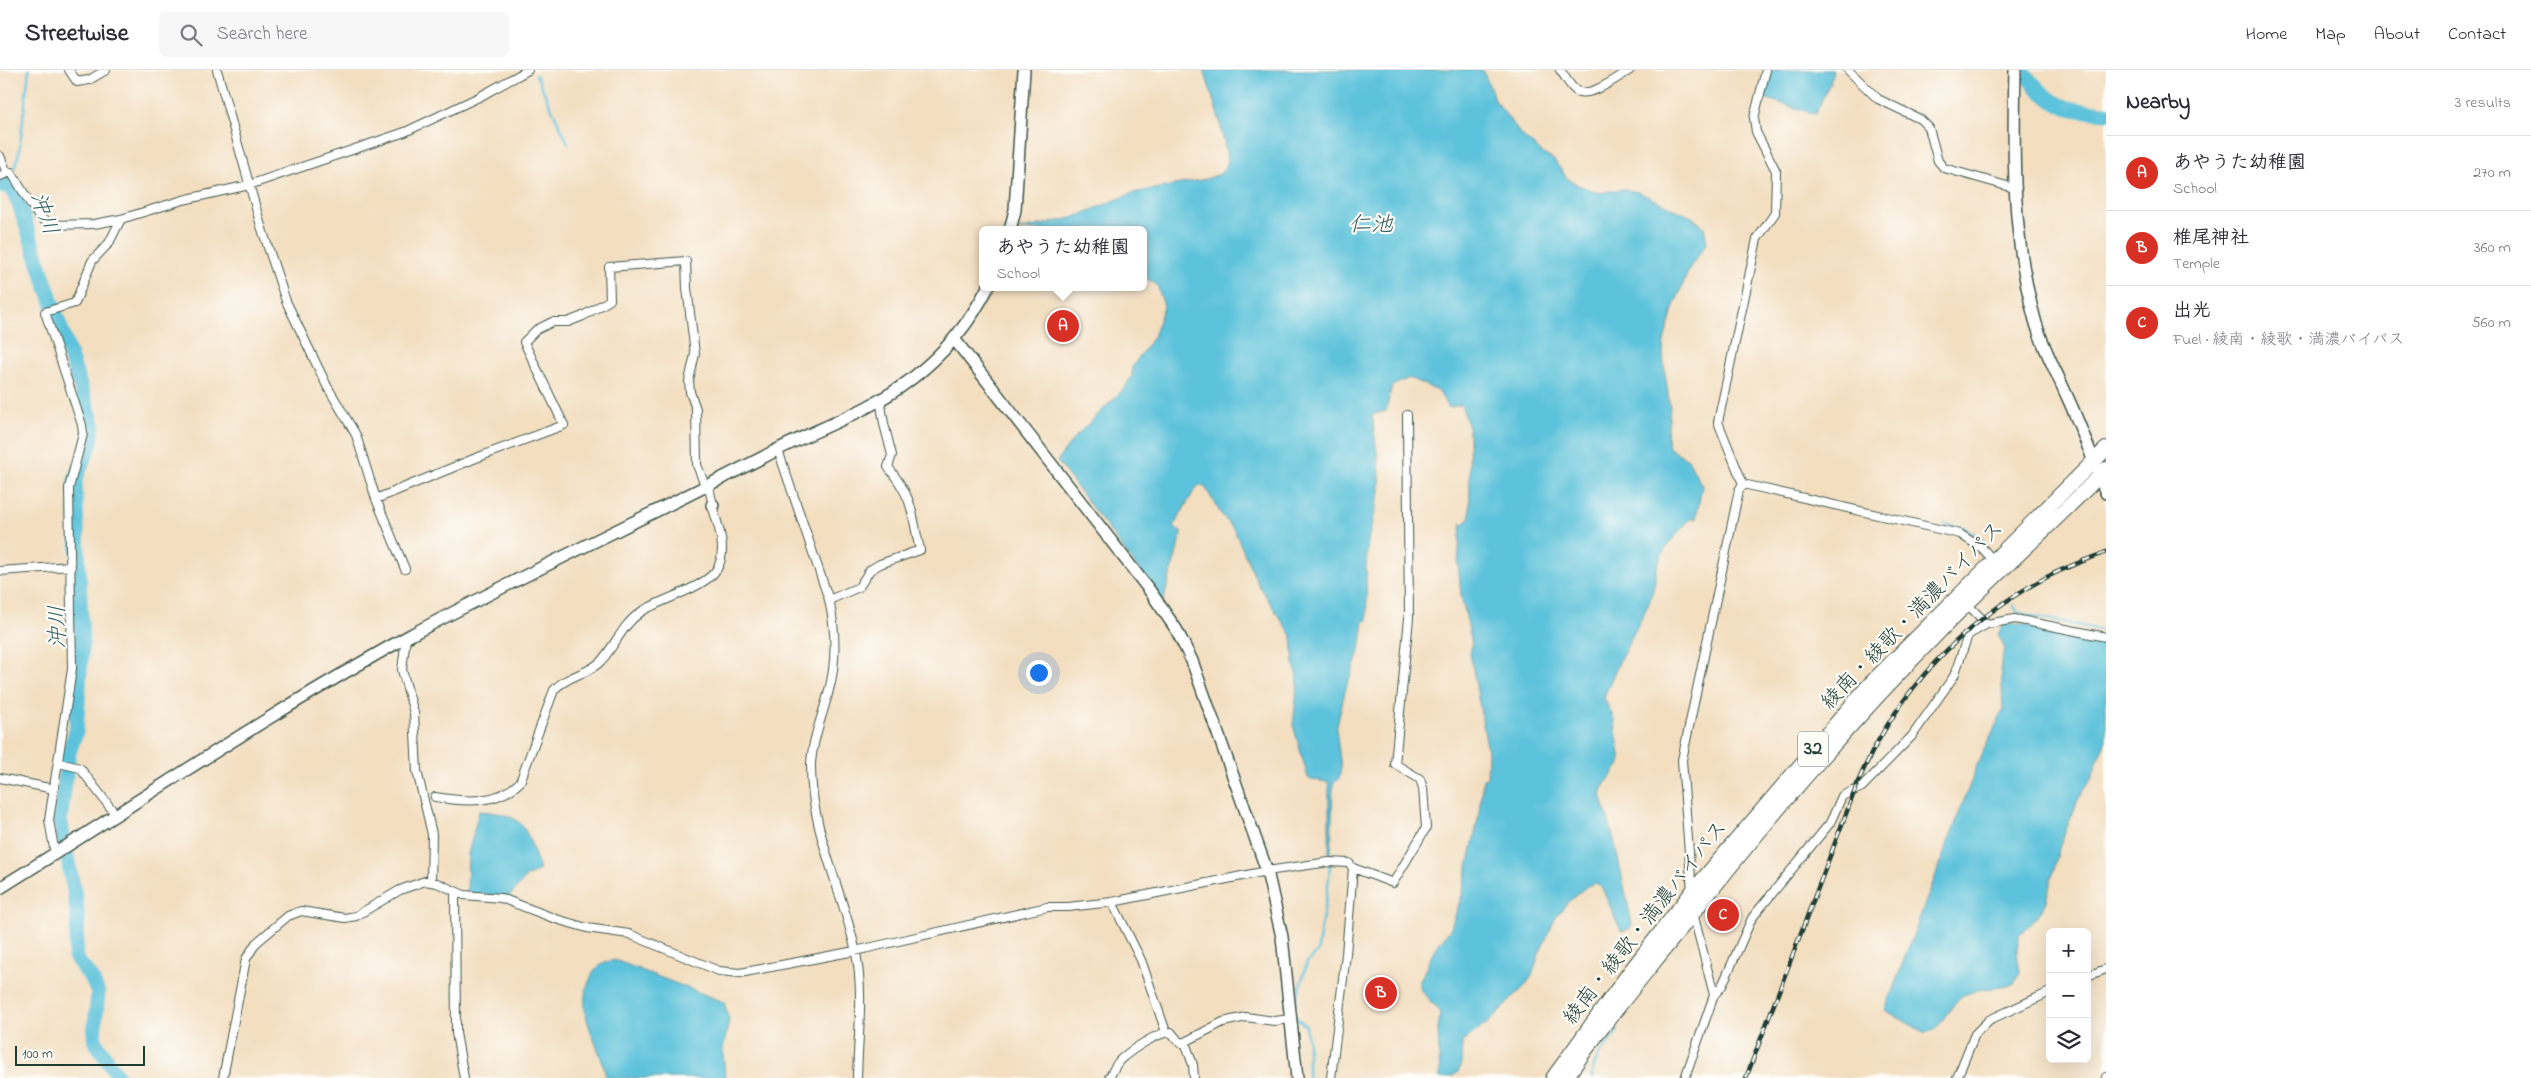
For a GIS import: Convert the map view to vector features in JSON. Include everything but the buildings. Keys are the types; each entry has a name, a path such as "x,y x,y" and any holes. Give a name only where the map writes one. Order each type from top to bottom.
{"highway":[{"name":"綾南・綾歌・満濃バイパス","path":"1553,1078 1629,973 1692,892 1869,686 2106,449"},
{"name":"綾南・綾歌・満濃バイパス","path":"1566,1078 1637,982 1693,912 1794,791 1877,696 1967,604 2103,472"}],"street":[{"path":"69,70 77,82 83,82 106,70"},
{"path":"217,70 249,185 286,301 326,386 356,435 376,499 405,568"},
{"path":"0,156 4,174 11,172 38,216 51,225 85,224 121,219 183,200 249,185 405,132 479,97 528,70"},
{"path":"1011,226 1015,210 1024,70"},
{"path":"1560,70 1576,91 1584,93 1595,90 1630,70"},
{"path":"1743,484 1718,422 1757,240 1775,213 1776,171 1756,132 1754,118 1766,70"},
{"path":"1848,70 1878,98 1920,119 1929,128 1938,161 1944,168 2014,188"},
{"path":"2015,70 2014,188 2018,227 2034,318 2046,354 2066,393 2094,462 2103,472 2106,492"},
{"path":"57,853 49,830 54,788 61,763 72,669 69,478 83,434 82,424 45,312 74,303 92,261 109,243 121,219"},
{"path":"376,499 476,458 564,425 524,342 536,330 552,322 568,322 583,316 610,300 609,267 686,261 686,288 695,354 689,381 690,392 696,410 697,465 706,488 710,492 722,539 718,568 708,578 641,612 617,636 602,661 562,682 554,690 520,782 509,792 489,800 457,801 435,798"},
{"path":"0,888 406,638 505,585 706,488 908,382 955,340 986,291"},
{"path":"955,340 1144,583 1176,629 1192,660 1267,871 1282,937 1297,1078"},
{"path":"829,600 859,587 870,570 880,564 920,550 916,521 908,496 888,468 892,455 880,398"},
{"path":"223,1078 246,959 256,943 288,916 301,911 345,918 356,916 412,884 431,882 464,895 501,898 556,919 588,928 629,934 720,971 748,972 855,951 1047,907 1068,907 1112,902 1267,871 1330,862 1348,863 1353,868 1393,883 1426,828 1423,788 1420,779 1395,764 1409,618 1407,415"},
{"path":"778,450 829,600 834,625 834,652 829,691 814,744 811,764 813,790 831,871 855,951 861,986 857,1078"},
{"path":"1743,484 1960,534 1982,549 1994,561"},
{"path":"1714,994 1696,932 1693,912 1682,760 1739,490 1743,484"},
{"path":"0,571 71,566"},
{"path":"1967,604 1987,624"},
{"path":"1685,1078 1714,994 1722,986 1752,918 1761,905 1787,878 1830,823 1842,796 1862,787 1912,736 1954,676 1970,632 1987,624 2015,619 2106,637"},
{"path":"406,638 402,670 414,713 417,771 432,834 431,882"},
{"path":"61,763 80,768 116,815"},
{"path":"0,778 54,788"},
{"path":"1331,1078 1347,945 1353,868"},
{"path":"455,891 456,1034 464,1078"},
{"path":"1112,902 1141,960 1166,1032"},
{"path":"2091,975 2106,969"},
{"path":"1957,1078 1975,1034 1989,1020 2046,994"},
{"path":"1109,1078 1119,1062 1131,1052 1166,1032 1171,1032 1180,1043 1223,1022 1246,1017 1274,1021 1290,1019"},
{"path":"1185,1042 1194,1065 1194,1078"}],"water":[{"name":"仁池","path":"1204,70 1483,70 1495,100 1521,135 1554,160 1567,178 1578,185 1599,193 1623,189 1638,192 1692,217 1704,227 1707,243 1690,267 1674,306 1664,341 1663,357 1670,408 1667,436 1669,448 1688,459 1702,486 1696,519 1691,518 1665,549 1657,567 1650,600 1619,662 1604,698 1614,719 1621,760 1619,766 1605,784 1601,794 1615,844 1632,924 1629,929 1621,931 1601,886 1595,883 1587,886 1567,903 1556,917 1539,954 1532,976 1524,987 1490,1021 1462,1042 1460,1068 1454,1075 1448,1077 1440,1078 1438,1029 1440,1015 1438,1009 1421,991 1419,983 1435,948 1450,930 1462,895 1478,819 1483,779 1487,778 1488,752 1470,653 1472,644 1461,595 1458,563 1461,524 1466,523 1470,517 1469,430 1462,407 1460,405 1449,408 1438,391 1409,378 1392,386 1386,411 1372,415 1380,473 1380,492 1368,540 1366,565 1367,620 1364,622 1360,650 1346,688 1336,729 1341,768 1339,779 1333,783 1331,858 1329,858 1329,782 1308,778 1293,725 1298,680 1294,664 1292,637 1258,584 1234,530 1221,514 1205,487 1198,486 1194,491 1174,526 1182,533 1163,602 1057,461 1075,437 1124,389 1132,376 1132,367 1153,337 1164,306 1157,285 1147,279 1147,226 1036,226 1072,218 1133,193 1206,179 1220,174 1228,161 1219,119"},
{"path":"1770,70 1833,70 1830,83 1815,114 1764,98"},
{"path":"2024,624 2106,641 2106,740 2090,781 2078,800 2060,845 2046,901 2041,912 2019,936 2017,949 2020,972 2018,978 2008,986 1977,990 1964,995 1955,1003 1935,1030 1925,1033 1885,1010 1979,760 2003,710 2001,662 2005,649 1998,634 2003,626"},
{"path":"479,811 495,813 516,820 522,826 531,843 540,870 526,877 509,897 467,893 468,854"},
{"path":"615,960 724,1002 729,1020 723,1050 725,1078 606,1078 586,1016 585,1003 586,990 591,977 598,967"}],"waterway":[{"path":"15,168 19,153 29,70"},
{"path":"2021,70 2041,91 2058,104 2077,110 2106,113"},
{"path":"536,75 568,143"},
{"name":"沖川","path":"9,185 11,180"},
{"name":"沖川","path":"0,186 9,185 19,204 93,424 91,443 75,480 82,643 76,732 69,752 60,820 78,919 75,957 92,979 98,993 94,1035 96,1043 119,1078"},
{"path":"1945,524 1965,528 1983,540"},
{"path":"2013,605 2018,613 2106,631"},
{"path":"1295,1004 1307,962 1318,952 1330,864"},
{"path":"1296,1017 1306,1026 1308,1078"},
{"path":"1592,1078 1592,1071 1597,1059 1618,1031"}],"railway":[{"path":"1746,1078 1858,782 1891,719 1934,663 1959,638 1987,616 2016,595 2047,577 2106,552"}],"place":[{"name":"あやうた幼稚園","path":"1063,326"},
{"name":"出光","path":"1723,915"},
{"name":"椎尾神社","path":"1381,993"}]}
